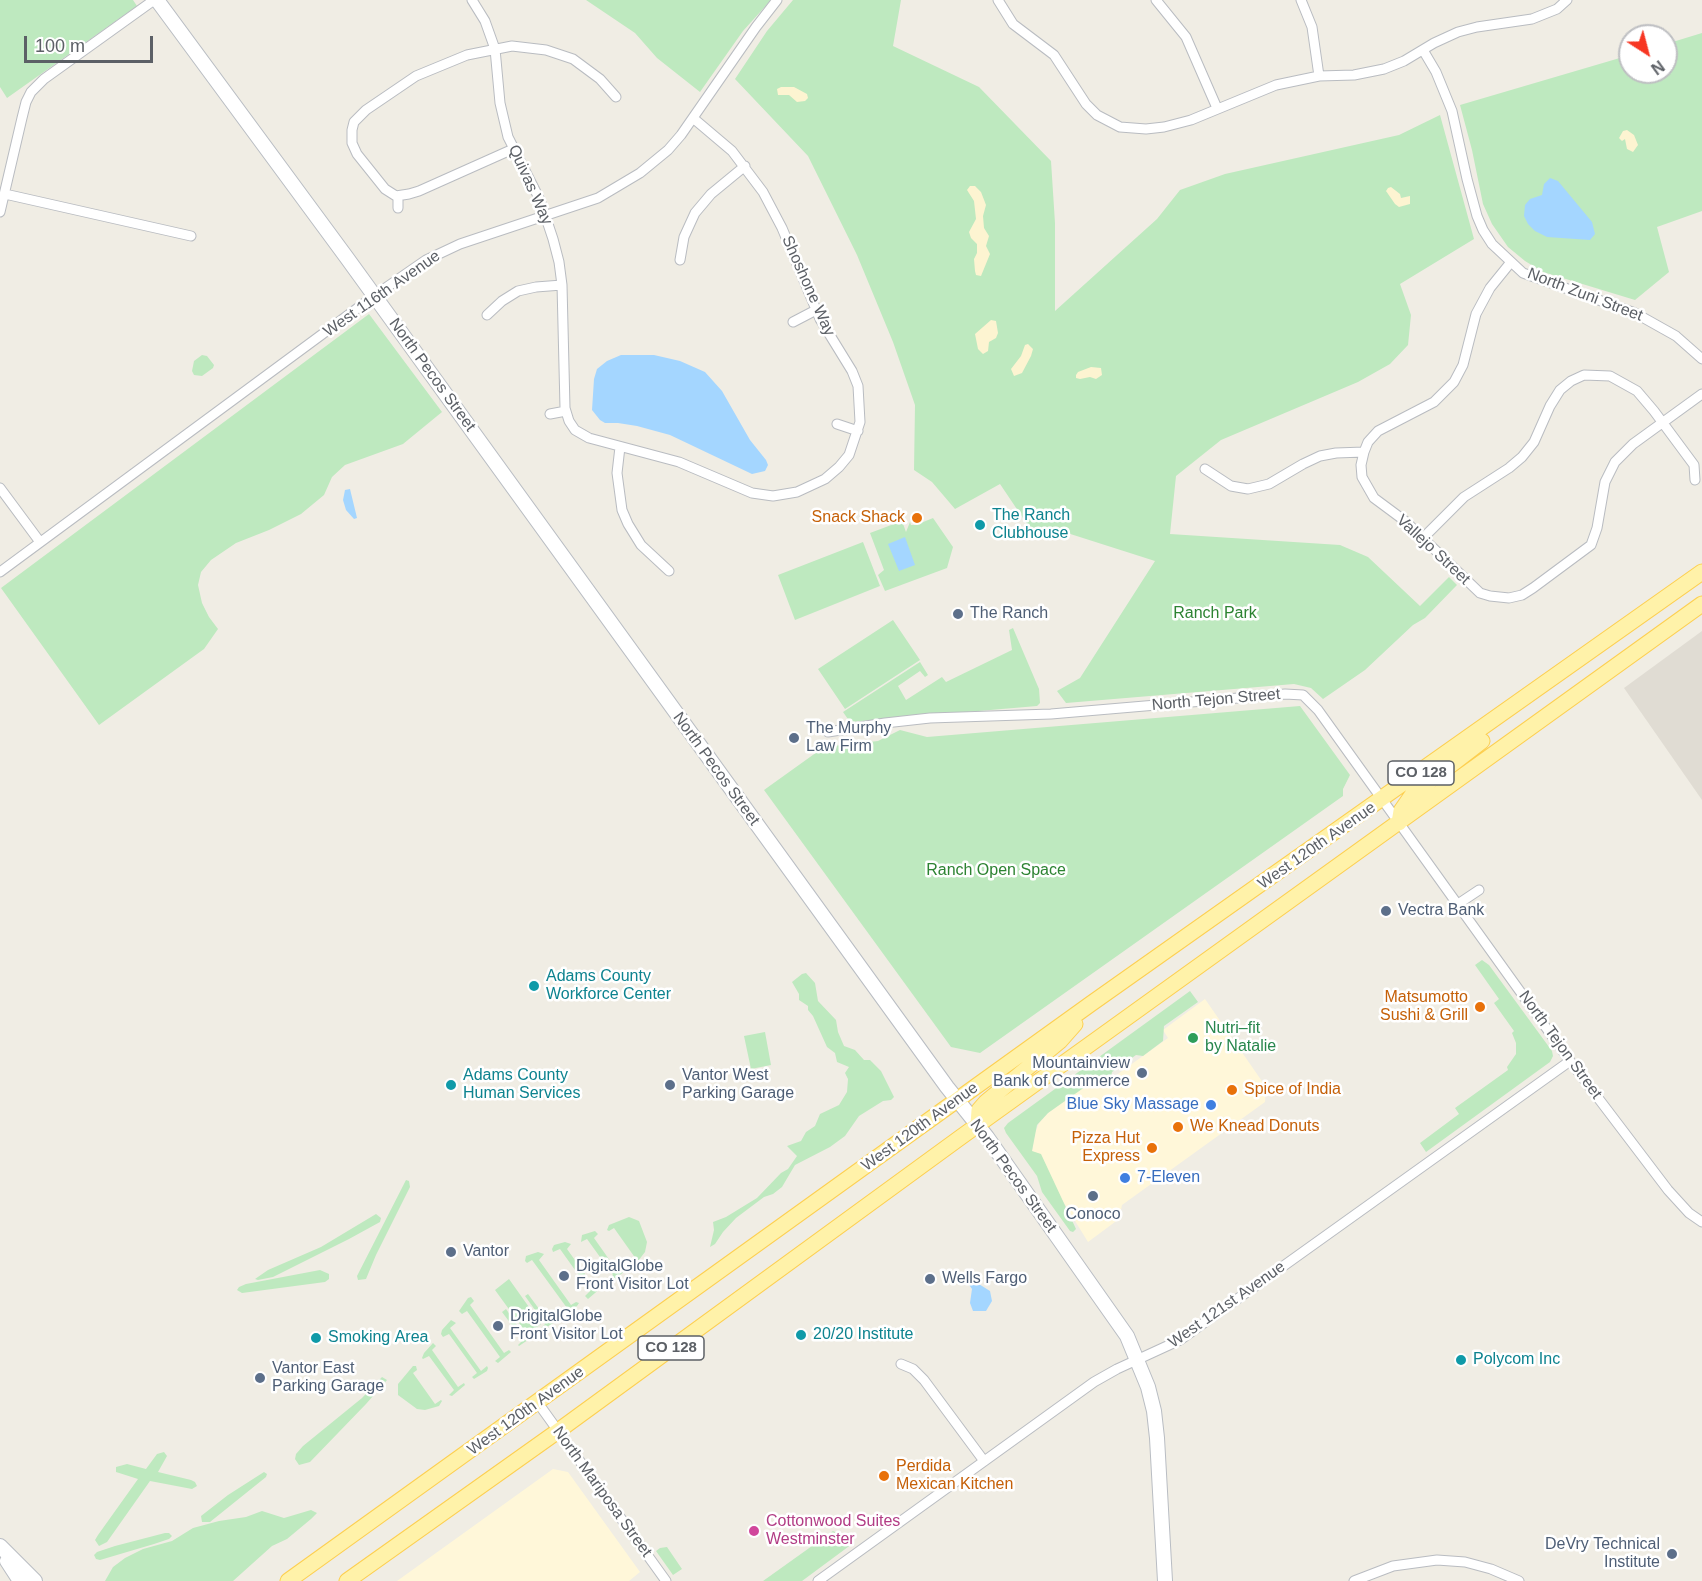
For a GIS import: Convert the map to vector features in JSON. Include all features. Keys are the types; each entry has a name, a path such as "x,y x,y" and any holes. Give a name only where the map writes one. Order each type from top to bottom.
{"main road":[{"name":"West 120th Avenue","path":"288,1581 1092,1003 1383,800 1702,572"},
{"name":"West 120th Avenue","path":"347,1581 1702,604"},
{"path":"1399,823 1401,811 1412,795 1501,727 1542,687"},
{"path":"978,1125 979,1110 986,1102 1060,1041 1092,1003"}],"street":[{"path":"0,212 24,110 31,92 44,79 155,0"},
{"name":"North Pecos Street","path":"155,0 374,296 957,1100 978,1125 1127,1336 1148,1388 1155,1420 1165,1581"},
{"name":"Quivas Way","path":"472,0 485,21 495,49 503,121 513,149 535,189 553,239 562,285 566,411"},
{"name":"West 116th Avenue","path":"0,572 416,266 449,249 598,198 625,184 668,150 777,0"},
{"path":"998,0 1014,24 1054,55 1086,104 1104,120 1122,127 1146,129 1181,123 1276,85 1318,76 1354,75 1384,69 1404,61 1450,35 1467,29 1519,23 1540,17 1557,9 1567,0"},
{"path":"1156,0 1186,37 1217,108"},
{"path":"1301,0 1312,27 1318,76"},
{"path":"513,149 409,195 398,195 385,189 357,154 351,137 354,122 366,110 384,96 427,70 467,55 520,45 565,55 582,64 616,97"},
{"name":"North Zuni Street","path":"1423,50 1452,111 1467,179 1480,223 1492,243 1522,273 1635,313 1676,336 1702,359"},
{"name":"Shoshone Way","path":"620,447 679,462 728,484 759,495 773,496 797,492 817,484 833,473 849,455 858,431 860,415 858,386 852,371 816,310 770,203 745,166 715,135 693,118"},
{"path":"680,260 684,237 694,213 711,194 745,166"},
{"path":"5,194 191,236"},
{"path":"398,195 398,208"},
{"path":"1205,469 1231,486 1248,489 1269,484 1320,456 1364,452 1368,442 1378,431 1434,402 1454,382 1463,365 1476,314 1490,288 1510,262"},
{"path":"487,315 502,301 518,291 562,285"},
{"path":"794,322 816,310"},
{"path":"1423,538 1464,497 1522,457 1534,442 1554,397 1576,378 1598,375 1616,378 1637,391 1694,465 1695,480"},
{"path":"1663,422 1702,394"},
{"path":"550,414 566,411 575,430 583,436 620,447 617,473 622,510 641,545 669,571"},
{"name":"Vallejo Street","path":"1364,452 1361,465 1362,477 1370,494 1405,521 1480,593 1490,597 1509,598 1522,595 1533,588 1591,545 1597,528 1603,489 1610,470 1622,453 1663,422"},
{"path":"837,424 858,431"},
{"path":"0,488 40,542"},
{"name":"North Tejon Street","path":"828,732 930,718 1051,714 1299,694 1308,699 1570,1061 1668,1190 1689,1213 1702,1222"},
{"path":"1458,904 1479,890"},
{"name":"West 121st Avenue","path":"818,1581 1094,1382 1180,1340 1570,1061"},
{"path":"901,1364 913,1369 924,1380 984,1461"},
{"name":"North Mariposa Street","path":"538,1403 666,1581"},
{"path":"0,1548 20,1581"},
{"path":"0,1548 35,1581"},
{"path":"1354,1581 1393,1566 1437,1560 1471,1563 1520,1581"}],"shaded area":[{"path":"1702,631 1702,800 1624,688"},
{"path":"1205,999 1266,1087 1265,1102 1122,1205 1119,1219 1088,1242 1032,1151 1039,1123 1048,1113 1099,1076 1108,1081 1168,1038 1163,1030"},
{"path":"553,1469 568,1472 640,1572 629,1581 397,1581"}],"green space":[{"path":"0,0 133,0 137,6 7,98 0,87"},
{"path":"586,0 771,0 743,31 700,92 657,58 635,33"},
{"name":"Ranch Park","path":"793,0 901,0 893,46 979,87 1051,161 1055,223 1055,311 1157,219 1180,190 1225,174 1399,135 1440,115 1474,239 1400,284 1411,315 1408,345 1390,364 1358,382 1221,440 1176,476 1170,534 1340,545 1368,557 1420,606 1449,577 1457,585 1425,618 1413,625 1365,670 1323,699 1311,688 1294,684 1066,703 1057,691 1080,678 1155,561 1061,531 1033,533 1000,484 955,509 932,482 914,470 915,405 893,342 857,255 808,156 735,79 767,31"},
{"path":"1702,33 1702,211 1657,227 1669,272 1635,300 1543,272 1525,261 1508,247 1492,224 1483,204 1460,105 1618,59 1618,84 1678,84 1678,40"},
{"path":"369,314 442,412 403,444 345,465 332,477 324,495 301,514 236,543 211,560 201,572 198,585 202,603 218,629 204,649 99,725 1,588"},
{"path":"202,355 207,356 214,365 213,368 202,376 194,375 192,371 194,361"},
{"path":"933,518 953,547 947,568 885,591 878,575 884,570 870,533 902,521 906,532 910,522 911,525 916,525"},
{"path":"863,542 880,586 795,620 778,575"},
{"path":"893,620 920,660 845,709 818,669"},
{"path":"1013,628 1039,689 1040,703 1037,706 850,722 843,712 920,662 928,675 925,677 920,671 898,686 906,700 942,677 946,682 1012,650 1009,630"},
{"name":"Ranch Open Space","path":"1300,706 1350,775 1343,789 1343,796 980,1053 951,1047 764,790 824,747 878,741 900,730 927,737"},
{"path":"1482,960 1489,965 1552,1051 1553,1056 1550,1062 1426,1152 1420,1143 1459,1114 1455,1108 1508,1070 1507,1067 1516,1054 1516,1043 1512,1033 1514,1031 1494,1003 1499,999 1475,965"},
{"path":"806,973 815,983 818,1001 836,1020 844,1046 855,1050 864,1060 870,1060 881,1071 894,1097 859,1116 845,1136 830,1147 795,1165 782,1187 736,1218 710,1247 714,1230 713,1222 726,1217 757,1198 781,1173 788,1169 797,1156 787,1146 801,1141 806,1132 815,1126 820,1114 839,1105 847,1092 848,1079 845,1073 849,1067 837,1062 835,1053 827,1047 808,1006 799,1000 799,994 792,982"},
{"path":"1190,991 1198,1002 1164,1026 1163,1041 1143,1056 1136,1055 1112,1072 1111,1077 1106,1080 1099,1077 1048,1113 1037,1125 1032,1151 1041,1154 1076,1229 1073,1232 1070,1231 1042,1192 1037,1176 1004,1128"},
{"path":"765,1032 771,1065 751,1069 744,1036"},
{"path":"406,1180 409,1181 410,1187 366,1279 358,1280 357,1276"},
{"path":"376,1214 381,1218 380,1222 349,1239 273,1277 255,1279 268,1270 321,1247"},
{"path":"629,1217 639,1221 647,1242 645,1252 635,1265 631,1265 636,1259 614,1228 607,1230 609,1225"},
{"path":"595,1231 598,1234 594,1238 618,1272 623,1269 625,1271 611,1282 608,1280 613,1275 587,1239 581,1242 582,1235"},
{"path":"565,1242 571,1244 567,1249 595,1288 599,1285 602,1287 588,1299 585,1296 590,1291 560,1249 553,1252 554,1245"},
{"path":"538,1252 544,1254 539,1260 571,1305 579,1303 566,1314 562,1313 567,1308 532,1260 527,1263 525,1261 526,1256"},
{"path":"320,1270 329,1274 329,1279 325,1282 242,1293 237,1290 246,1284"},
{"path":"509,1279 541,1324 527,1334 495,1290"},
{"path":"528,1294 548,1321 553,1318 556,1321 519,1346 523,1340 502,1312 506,1309 526,1338 538,1332 545,1324 525,1296"},
{"path":"471,1297 474,1301 470,1305 504,1353 509,1350 511,1352 498,1363 495,1361 500,1357 467,1311 462,1314 459,1311"},
{"path":"451,1320 456,1323 450,1328 481,1371 487,1366 488,1368 474,1379 472,1377 477,1373 449,1334 443,1337 441,1334"},
{"path":"433,1343 436,1346 432,1350 458,1387 464,1383 465,1385 452,1396 449,1395 454,1390 429,1356 422,1358"},
{"path":"413,1366 416,1366 417,1370 413,1373 435,1404 442,1401 439,1406 425,1410 417,1409 398,1395 398,1384"},
{"path":"382,1377 387,1380 366,1404 310,1462 299,1465 295,1459 296,1454 303,1446 362,1398"},
{"path":"164,1452 167,1456 158,1472 191,1480 197,1486 192,1489 150,1481 107,1542 99,1546 95,1540 138,1479 116,1472 116,1467 127,1464 146,1469 157,1454"},
{"path":"264,1472 267,1474 266,1477 210,1522 202,1522 201,1516"},
{"path":"311,1510 317,1513 287,1539 272,1546 233,1581 105,1581 113,1567 125,1558 143,1549 172,1541 193,1528 246,1517 262,1511 284,1518"},
{"path":"833,1531 848,1538 852,1544 802,1581 763,1581"},
{"path":"165,1533 172,1536 169,1539 100,1560 94,1555 115,1546"},
{"path":"667,1547 682,1569 673,1575 656,1551"}],"sand":[{"path":"794,87 807,94 808,98 797,102 789,95 778,95 777,89"},
{"path":"1627,130 1634,135 1638,145 1633,152 1627,149 1625,139 1622,141 1619,138 1623,131"},
{"path":"970,186 975,186 981,192 986,205 983,216 984,228 989,236 986,246 990,254 981,276 976,275 975,271 974,259 977,244 969,232 976,219 974,201 967,190"},
{"path":"1391,187 1400,194 1401,198 1410,196 1410,204 1399,207 1395,204 1386,191"},
{"path":"991,320 996,321 998,333 996,338 989,342 988,351 983,354 978,349 975,334"},
{"path":"1028,344 1033,349 1031,356 1022,373 1014,376 1011,369 1021,356 1025,345"},
{"path":"1091,367 1101,368 1102,375 1096,379 1076,378 1078,372"}],"water":[{"path":"1550,178 1558,181 1592,222 1595,234 1590,240 1547,237 1535,231 1528,224 1524,216 1525,205 1530,199 1542,195 1544,184"},
{"path":"621,355 654,355 680,361 705,372 722,391 750,440 766,460 768,465 765,471 752,474 670,435 637,426 605,423 600,420 592,410 597,369 607,361"},
{"path":"350,489 357,518 354,519 346,510 343,500 345,490"},
{"path":"905,537 915,565 899,571 888,544"},
{"path":"966,1276 990,1291 992,1301 986,1311 973,1311 970,1303 972,1289 964,1277"}],"place":[{"name":"Snack Shack","path":"917,518"},
{"name":"The Ranch Clubhouse","path":"980,525"},
{"name":"The Ranch","path":"958,614"},
{"name":"The Murphy Law Firm","path":"794,738"},
{"name":"Vectra Bank","path":"1386,911"},
{"name":"Adams County Workforce Center","path":"534,986"},
{"name":"Matsumotto Sushi & Grill","path":"1480,1007"},
{"name":"Nutri–fit by Natalie","path":"1193,1038"},
{"name":"Mountainview Bank of Commerce","path":"1142,1073"},
{"name":"Adams County Human Services","path":"451,1085"},
{"name":"Vantor West Parking Garage","path":"670,1085"},
{"name":"Spice of India","path":"1232,1090"},
{"name":"Blue Sky Massage","path":"1211,1105"},
{"name":"We Knead Donuts","path":"1178,1127"},
{"name":"Pizza Hut Express","path":"1152,1148"},
{"name":"7-Eleven","path":"1125,1178"},
{"name":"Conoco","path":"1093,1196"},
{"name":"Vantor","path":"451,1252"},
{"name":"DigitalGlobe Front Visitor Lot","path":"564,1276"},
{"name":"Wells Fargo","path":"930,1279"},
{"name":"DrigitalGlobe Front Visitor Lot","path":"498,1326"},
{"name":"20/20 Institute","path":"801,1335"},
{"name":"Smoking Area","path":"316,1338"},
{"name":"Polycom Inc","path":"1461,1360"},
{"name":"Vantor East Parking Garage","path":"260,1378"},
{"name":"Perdida Mexican Kitchen","path":"884,1476"},
{"name":"Cottonwood Suites Westminster","path":"754,1531"},
{"name":"DeVry Technical Institute","path":"1672,1554"}]}
